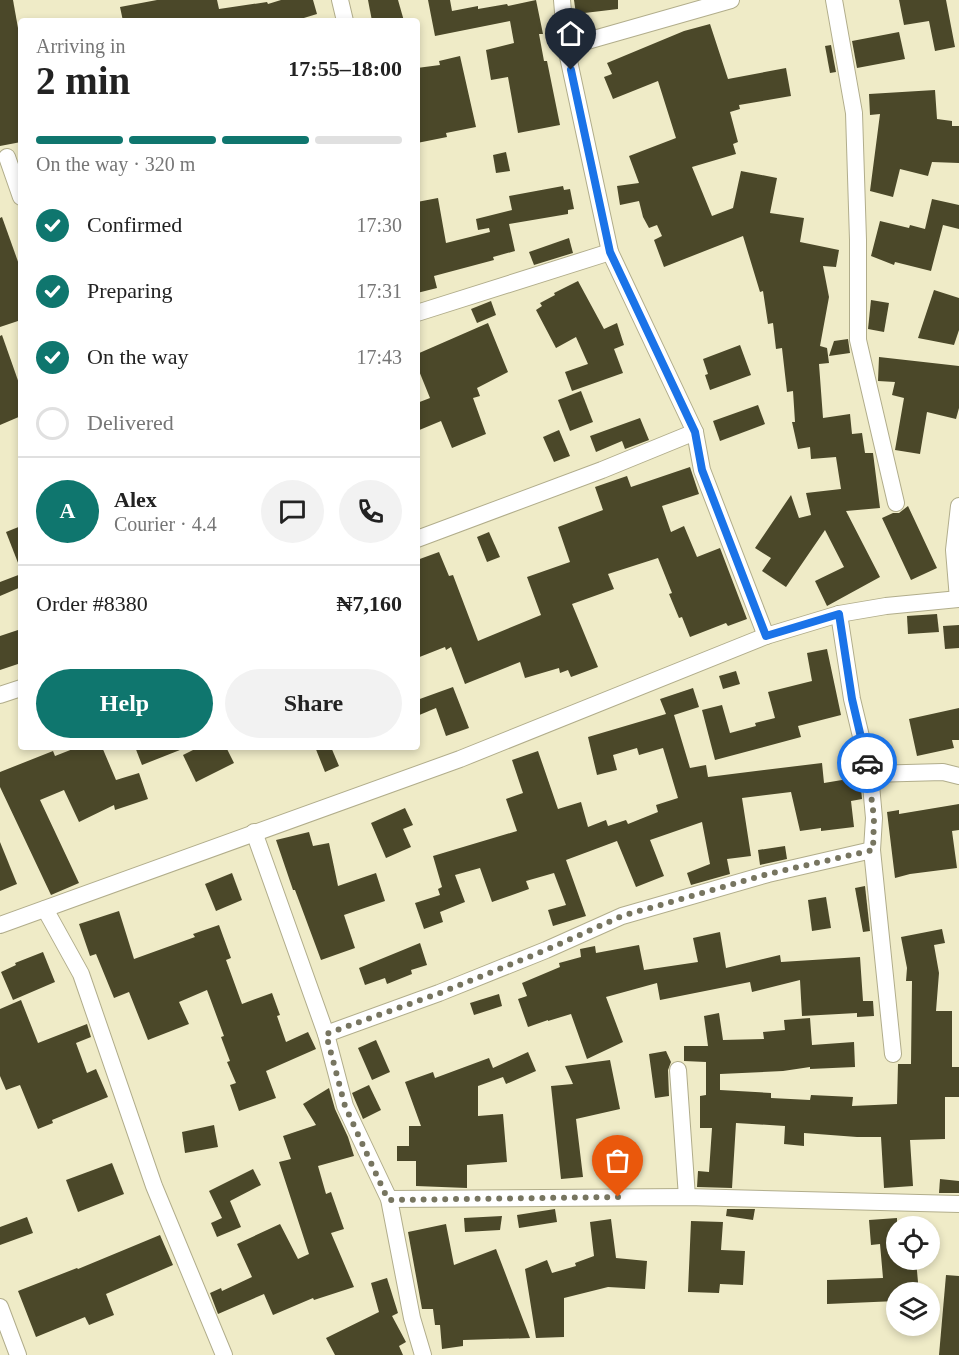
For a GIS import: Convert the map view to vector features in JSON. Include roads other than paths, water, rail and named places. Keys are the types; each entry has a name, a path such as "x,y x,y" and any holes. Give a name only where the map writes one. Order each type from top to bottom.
{"street":[{"path":"340,0 344,18"},
{"path":"562,0 566,47 610,252 695,432 702,470 766,636"},
{"path":"566,47 731,0"},
{"path":"834,0 854,113 858,340 896,503"},
{"path":"9,156 18,186"},
{"path":"420,312 610,252"},
{"path":"420,538 602,470 695,432"},
{"path":"0,925 460,759 766,636 839,614 886,606 958,599 954,550 959,506"},
{"path":"839,614 852,699 870,774 874,818 873,850 893,1054"},
{"path":"0,696 18,689"},
{"path":"870,774 944,772 959,776"},
{"path":"254,832 326,1034 345,1106 388,1200 412,1318 423,1355"},
{"path":"326,1034 440,993 622,916 768,874 873,850"},
{"path":"45,909 81,974 154,1186 224,1355"},
{"path":"678,1070 687,1197"},
{"path":"388,1200 687,1197 959,1204"},
{"path":"0,1307 18,1355"}]}
